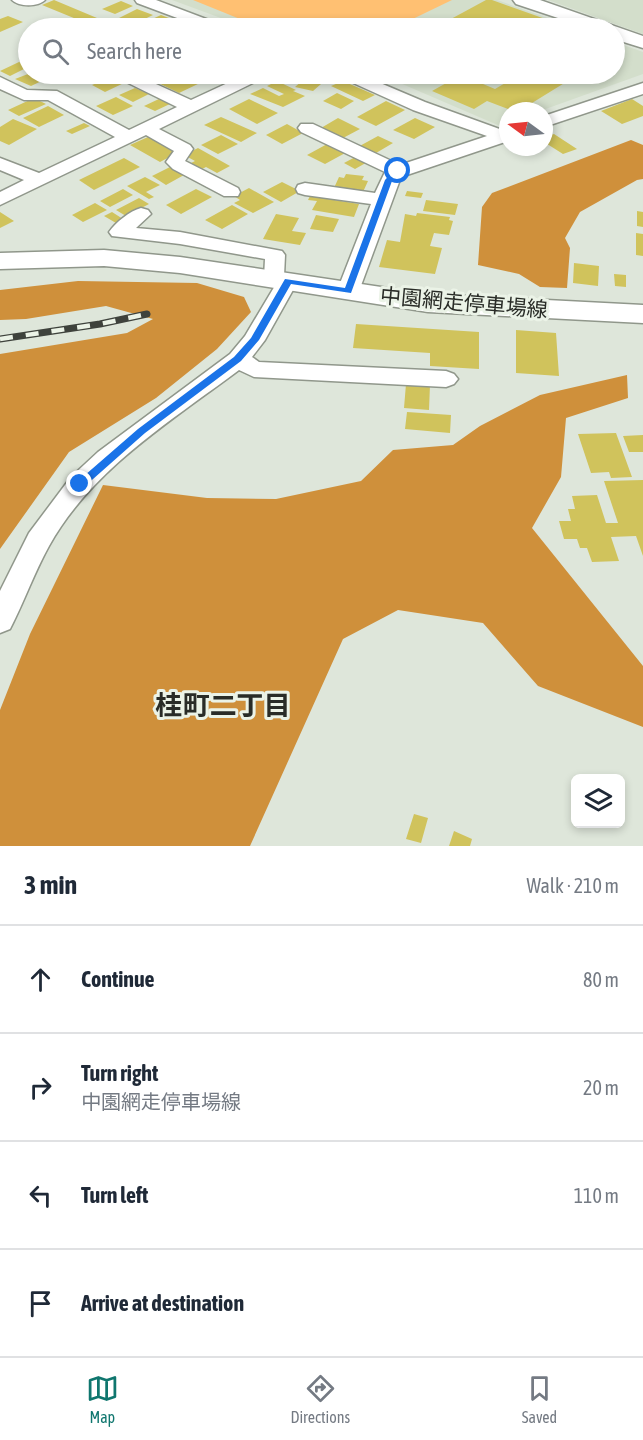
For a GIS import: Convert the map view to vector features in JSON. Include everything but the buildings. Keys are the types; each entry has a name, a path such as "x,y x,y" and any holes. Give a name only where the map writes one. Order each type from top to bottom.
{"main road":[{"name":"中園網走停車場線","path":"0,261 104,258 180,265 428,303 643,314"}],"street":[{"path":"18,0 38,0"},
{"path":"142,0 190,18"},
{"path":"522,0 575,18"},
{"path":"625,36 643,42"},
{"path":"0,82 24,95 51,95 129,137"},
{"path":"143,84 191,107"},
{"path":"0,199 238,84"},
{"path":"369,84 419,106 499,134"},
{"path":"553,119 643,87"},
{"path":"307,128 398,171"},
{"path":"147,129 184,149 175,162 231,192"},
{"path":"348,291 391,176 398,171 499,138"},
{"path":"0,163 40,180"},
{"path":"305,189 382,200"},
{"path":"0,621 38,540 80,484 142,431 238,359 254,340 281,280 275,255 180,238 119,232 141,214"},
{"path":"238,359 254,369 446,379"}],"shaded area":[{"path":"172,0 497,0 548,18 221,18"},
{"path":"193,0 452,0 415,18 237,18"},
{"path":"548,0 643,0 643,34 625,28 625,18 598,18"},
{"path":"625,46 643,52 643,74 625,80"},
{"path":"402,84 615,84 553,106 553,102 499,102 499,126"},
{"path":"631,140 643,145 643,179 637,180 580,212 565,238 570,248 567,288 540,287 519,274 478,265 482,207 492,193"},
{"path":"78,281 197,283 244,297 251,312 217,349 156,398 69,452 0,549 0,354 127,333 153,319 106,306 26,319 0,320 0,290"},
{"path":"627,375 628,398 566,418 561,477 532,528 643,666 643,727 538,686 483,623 398,610 343,639 250,846 0,846 0,710 30,634 103,485 207,498 276,499 361,481 393,450 453,445 480,426 540,395"}],"railway":[{"path":"0,339 100,324 147,314"}],"district":[{"name":"桂町二丁目","path":"223,705"}],"route":[{"path":"80,484 107,458 183,398 238,359 254,340 288,281 348,291 389,180 398,171"}]}
